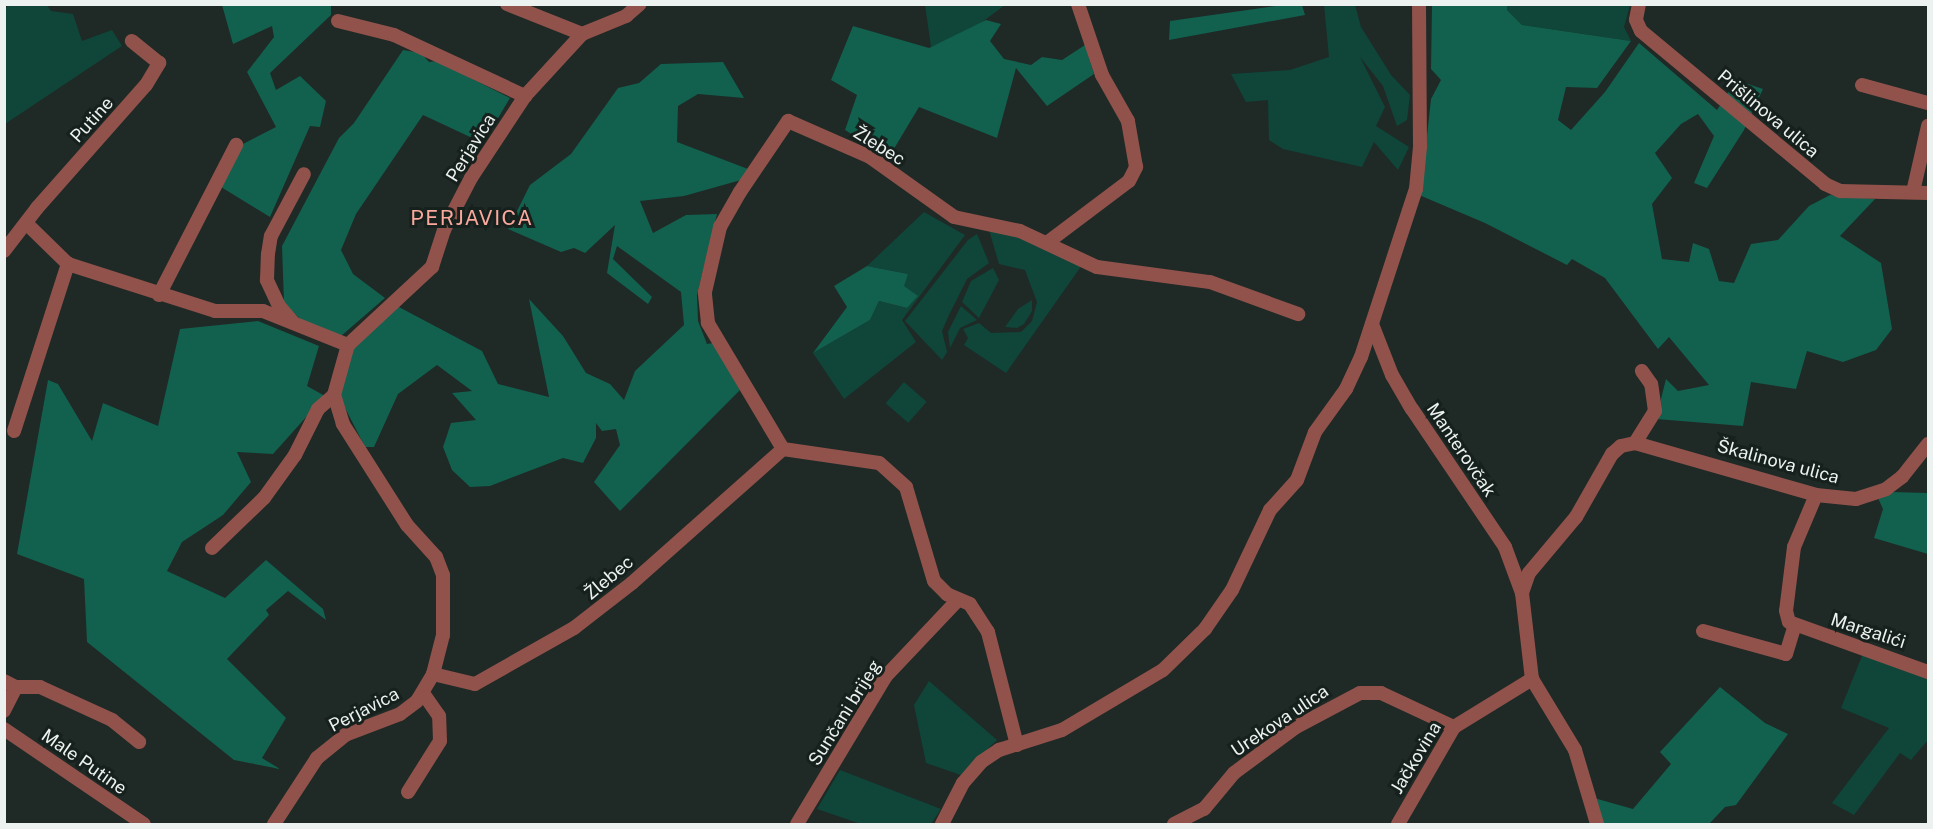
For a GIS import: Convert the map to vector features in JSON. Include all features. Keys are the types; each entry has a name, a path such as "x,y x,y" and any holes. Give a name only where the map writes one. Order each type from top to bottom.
{"street":[{"path":"507,4 582,34"},
{"name":"Perjavica","path":"348,345 432,267 444,230 471,178 525,96 582,34 626,16 640,4"},
{"path":"1048,242 1129,181 1136,167 1128,121 1102,75 1078,4"},
{"path":"942,825 963,783 981,762 999,750 1062,730 1116,702 1163,670 1205,628 1232,590 1270,510 1297,480 1315,432 1346,389 1372,324 1416,189 1420,147 1419,4"},
{"name":"Prišlinova ulica","path":"1639,4 1636,20 1641,31 1825,184 1840,191 1929,193"},
{"path":"339,21 394,35 525,96"},
{"name":"Putine","path":"4,250 146,85 159,63 132,41"},
{"path":"1862,85 1929,103"},
{"name":"Žlebec","path":"433,674 475,684 574,628 632,583 783,449 708,323 704,304 725,215 788,121 870,158 946,214 1020,231 1048,242 1097,267 1210,282 1298,314"},
{"path":"1913,192 1929,126"},
{"path":"159,295 236,145"},
{"path":"294,323 279,306 267,280 268,254 271,236 304,174"},
{"path":"27,224 69,264 159,295 215,311 263,311 348,345 334,395 318,409 295,455 264,498 212,548"},
{"path":"14,431 69,264"},
{"name":"Manterovčak","path":"1372,324 1392,375 1412,409 1469,498 1494,525 1522,593 1532,678"},
{"path":"1522,593 1529,573 1576,517 1611,454 1621,446 1635,443 1654,411 1651,384 1642,371"},
{"name":"Perjavica","path":"274,825 317,758 345,735 400,714 423,693 433,674 443,635 443,574 436,557 407,525 343,424 334,395"},
{"name":"Škalinova ulica","path":"1635,443 1765,477 1816,495 1839,498 1874,495 1902,477 1929,444"},
{"path":"783,449 872,461 891,470 909,494 934,581 957,601 970,604 988,632 1017,745"},
{"path":"1702,631 1786,654 1794,627 1786,611 1792,557 1816,495"},
{"name":"Sunčani brijeg","path":"798,825 886,676 957,601"},
{"name":"Margalići","path":"1794,627 1875,651 1929,672"},
{"path":"1532,678 1575,750 1597,825"},
{"name":"Jačkovina","path":"1398,825 1454,727 1532,678"},
{"path":"4,711 10,684 40,687 112,720 139,742"},
{"path":"408,792 440,741 439,717 423,693"},
{"name":"Urekova ulica","path":"1174,825 1204,809 1234,773 1296,728 1360,693 1381,693 1454,727"},
{"name":"Male Putine","path":"4,729 144,825"}],"green space":[{"path":"9,4 47,5 51,11 73,14 82,41 112,30 122,46 5,124 4,11"},
{"path":"1290,4 1302,5 1305,15 1169,40 1170,21"},
{"path":"1507,4 1630,5 1624,27 1631,41 1522,25 1507,10"},
{"path":"222,5 331,5 331,15 270,73 276,90 300,76 326,101 320,127 310,126 270,217 221,187 243,144 276,127 247,72 274,37 272,26 233,44"},
{"path":"925,5 1005,5 974,28 931,47"},
{"path":"1324,5 1355,5 1361,27 1391,75 1410,95 1407,120 1397,126 1383,86 1360,57 1385,107 1376,126 1409,147 1398,170 1374,142 1362,167 1283,149 1269,140 1268,100 1246,102 1231,74 1290,70 1329,57"},
{"path":"1432,5 1507,5 1507,10 1522,25 1631,41 1597,88 1566,87 1558,120 1571,130 1605,92 1639,43 1717,110 1736,80 1763,89 1744,130 1707,188 1694,183 1714,136 1698,114 1681,124 1655,153 1672,178 1652,204 1662,259 1689,262 1693,243 1709,249 1719,281 1734,283 1751,244 1778,240 1809,206 1830,195 1875,199 1840,236 1881,263 1892,329 1876,350 1843,362 1807,351 1796,389 1751,382 1743,426 1656,419 1666,379 1678,391 1709,385 1669,337 1658,349 1605,278 1572,259 1567,265 1485,223 1412,192 1422,181 1431,99 1441,80 1431,69"},
{"path":"986,20 1001,24 990,41 1004,59 1031,65 1042,57 1062,60 1085,45 1094,74 1047,106 1016,68 997,138 919,107 889,157 845,130 857,95 831,80 853,26 929,48"},
{"path":"403,50 421,53 429,62 437,61 510,98 483,143 423,115 356,214 341,250 353,274 385,298 341,336 304,323 284,303 282,246 339,138 354,123"},
{"path":"723,62 744,98 698,94 678,106 677,142 748,169 741,180 684,196 640,201 653,233 686,215 717,214 697,295 698,321 707,344 713,343 740,390 620,511 594,482 620,445 616,429 602,431 596,423 596,438 583,463 563,458 490,486 470,487 452,470 443,447 451,423 476,420 452,393 472,391 437,365 398,394 374,447 365,447 338,394 350,349 397,306 482,351 498,384 549,397 529,299 563,336 586,373 610,384 624,400 635,371 684,325 681,292 617,246 613,259 652,297 648,304 607,273 615,225 585,253 574,248 561,252 508,229 530,185 571,154 618,88 639,83 661,64"},
{"path":"924,212 965,235 902,320 916,342 844,399 813,353 870,320 879,301 907,308 917,297 903,286 908,274 867,266"},
{"path":"989,230 1018,236 1082,265 1006,373 964,345 968,338 963,329 979,323 991,333 1021,332 1032,321 1037,302 1025,270 999,264"},
{"path":"977,234 989,263 967,279 949,315 942,331 947,352 942,360 905,321 968,240"},
{"path":"867,266 908,274 904,286 918,296 907,308 879,301 870,320 813,353 847,307 834,286"},
{"path":"993,268 999,280 979,318 962,302 971,281"},
{"path":"1032,300 1032,311 1024,324 1017,328 1005,327 1018,309"},
{"path":"961,306 977,320 960,328 950,348 948,332"},
{"path":"258,321 319,346 307,386 325,396 273,454 237,452 251,482 223,515 182,542 167,571 225,598 266,560 323,609 326,620 288,591 266,610 269,615 227,659 286,718 262,758 280,769 234,760 87,642 84,579 17,554 48,380 58,384 92,441 103,403 158,426 180,329"},
{"path":"904,382 927,402 908,423 886,403"},
{"path":"1892,492 1928,493 1928,554 1874,538 1883,509 1878,498"},
{"path":"1864,651 1928,676 1928,740 1911,760 1900,753 1854,815 1832,803 1889,728 1841,708"},
{"path":"929,681 997,740 961,775 926,763 914,705"},
{"path":"1720,687 1765,723 1788,734 1736,805 1725,807 1709,824 1593,824 1587,796 1633,809 1671,764 1660,752"},
{"path":"840,770 941,809 931,824 861,824 817,809"}],"district":[{"name":"PERJAVICA","path":"472,218"}]}
